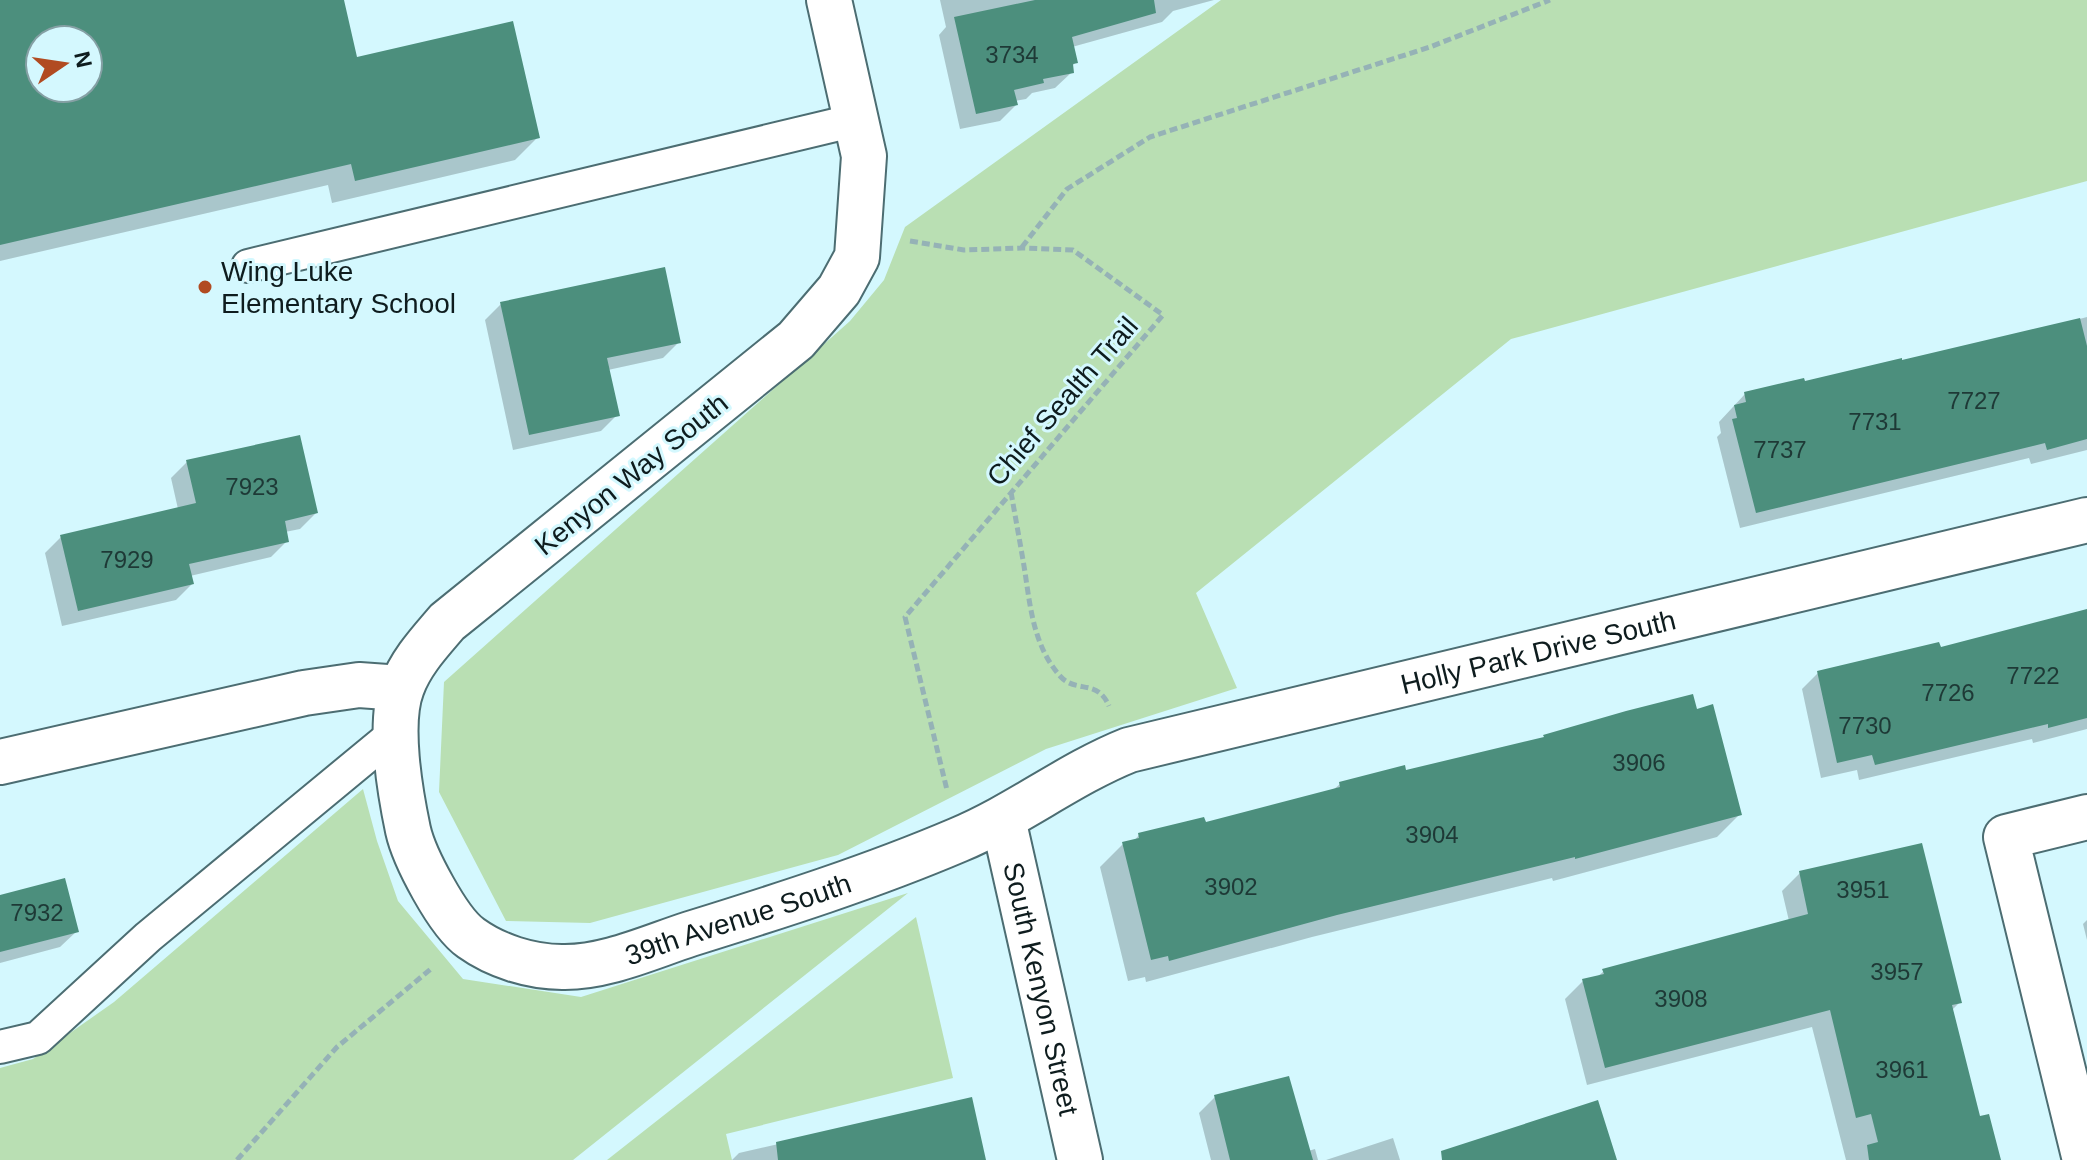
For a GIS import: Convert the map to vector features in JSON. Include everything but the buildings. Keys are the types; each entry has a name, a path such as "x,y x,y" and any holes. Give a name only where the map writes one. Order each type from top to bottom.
{"street":[{"path":"829,0 856,120"},
{"name":"Kenyon Way South","path":"401,688 422,652 447,622 796,340 839,290 857,257 864,156 856,120"},
{"name":"Holly Park Drive South","path":"1003,819 1091,765 1129,750 2087,520"},
{"path":"0,762 304,693 359,685 401,688 396,732 399,787 411,845 434,892 469,937"},
{"path":"2085,1160 2006,837 2087,817"},
{"name":"39th Avenue South","path":"469,937 516,961 563,967 607,960 780,906 957,841 1003,819"},
{"name":"South Kenyon Street","path":"1003,819 1080,1160"}],"lane":[{"path":"248,266 856,120"},
{"path":"0,1047 38,1038 148,937 396,732"}],"path":[{"path":"908,240 964,250 1022,248 1067,189 1150,137 1430,47 1550,0"},
{"name":"Chief Sealth Trail","path":"950,802 905,617 1163,315 1073,250 1022,248"},
{"path":"1011,491 1035,630 1045,654 1070,685 1094,688 1105,698 1109,708 1105,714"},
{"path":"237,1160 337,1047 469,937"}],"green space":[{"path":"1221,0 2087,0 2087,181 1511,339 1196,593 1237,688 1046,749 838,855 590,923 506,921 439,792 444,682 850,321 884,280 905,227"},
{"path":"363,789 398,901 463,979 581,997 908,893 573,1160 0,1160 0,1068 33,1059 114,1002"},
{"path":"916,917 953,1078 726,1134 732,1160 607,1160"}],"place":[{"name":"Wing Luke Elementary School","path":"205,287"}]}
